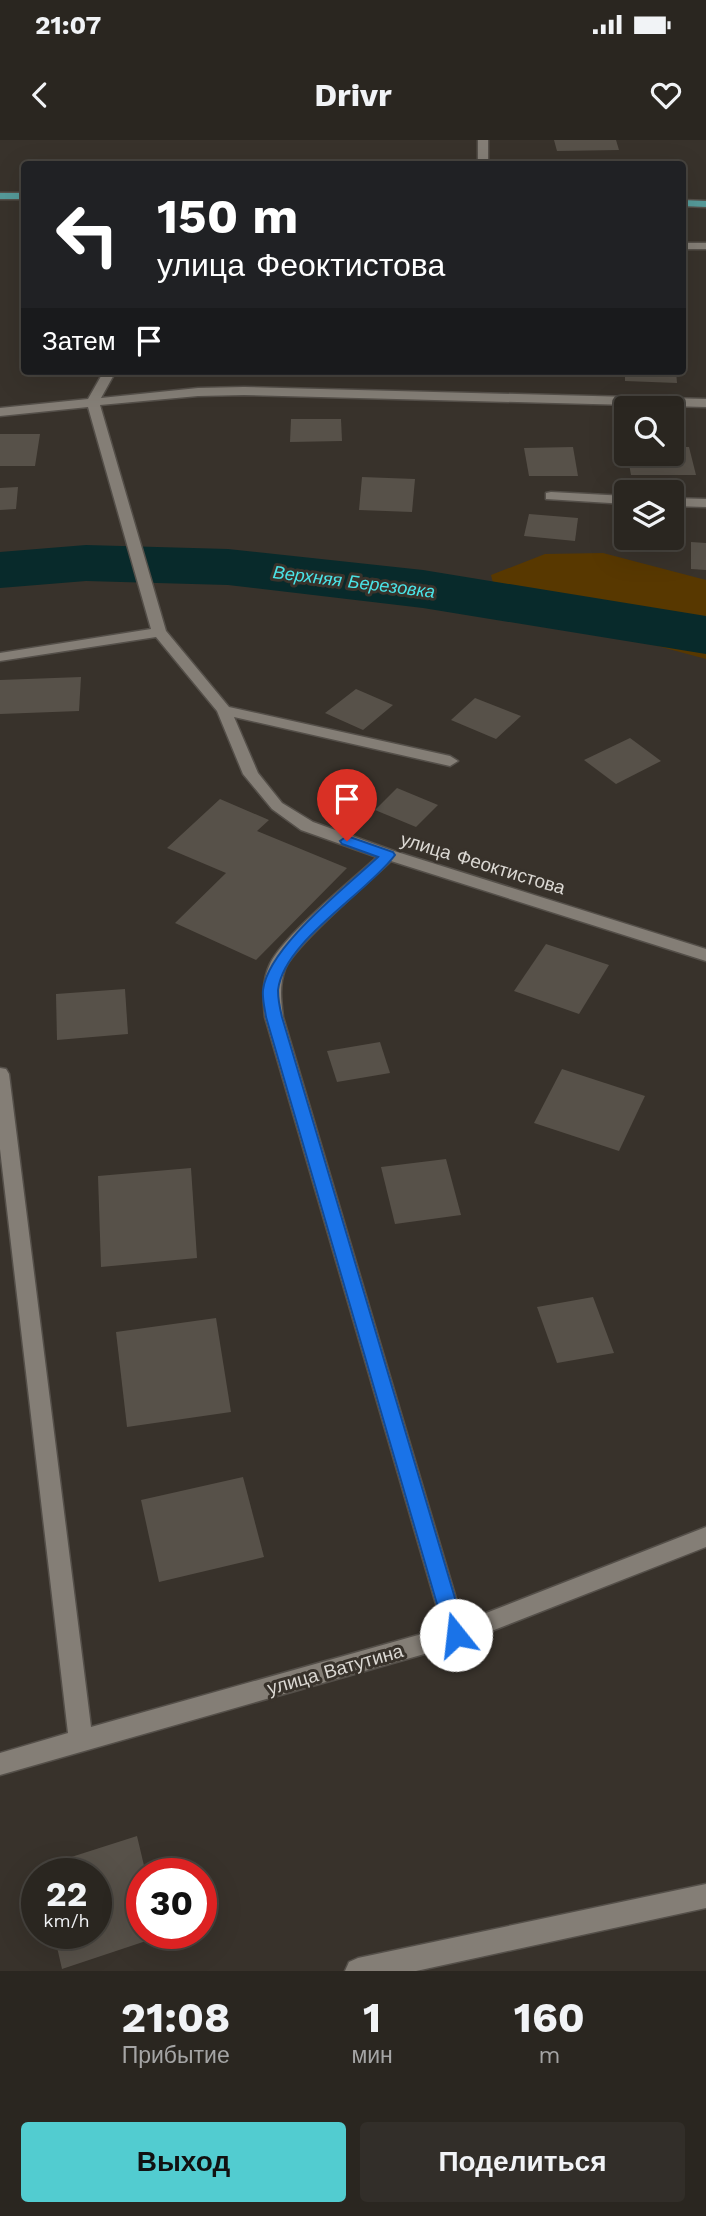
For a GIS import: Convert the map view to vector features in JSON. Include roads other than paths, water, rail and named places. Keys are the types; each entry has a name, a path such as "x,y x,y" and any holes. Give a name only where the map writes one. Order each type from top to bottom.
{"main road":[{"path":"0,196 21,196"},
{"path":"686,203 706,204"}],"street":[{"path":"483,140 483,161"},
{"path":"686,246 706,246"},
{"path":"93,402 108,375"},
{"path":"0,412 198,392 244,391 706,403"},
{"name":"улица Феоктистова","path":"93,402 159,632 224,710 251,774 277,806 307,826 388,855 706,955"},
{"path":"551,496 614,499"},
{"path":"684,502 706,503"},
{"path":"0,657 159,632"},
{"path":"224,710 450,761"},
{"path":"388,855 296,943 278,965 271,991 274,1017 456,1635"},
{"path":"0,1074 81,1742"},
{"name":"улица Ватутина","path":"0,1764 456,1635 706,1538"},
{"path":"358,1971 706,1896"}],"waterway":[{"name":"Верхняя Березовка","path":"0,570 86,563 228,567 423,589 706,635"}]}
